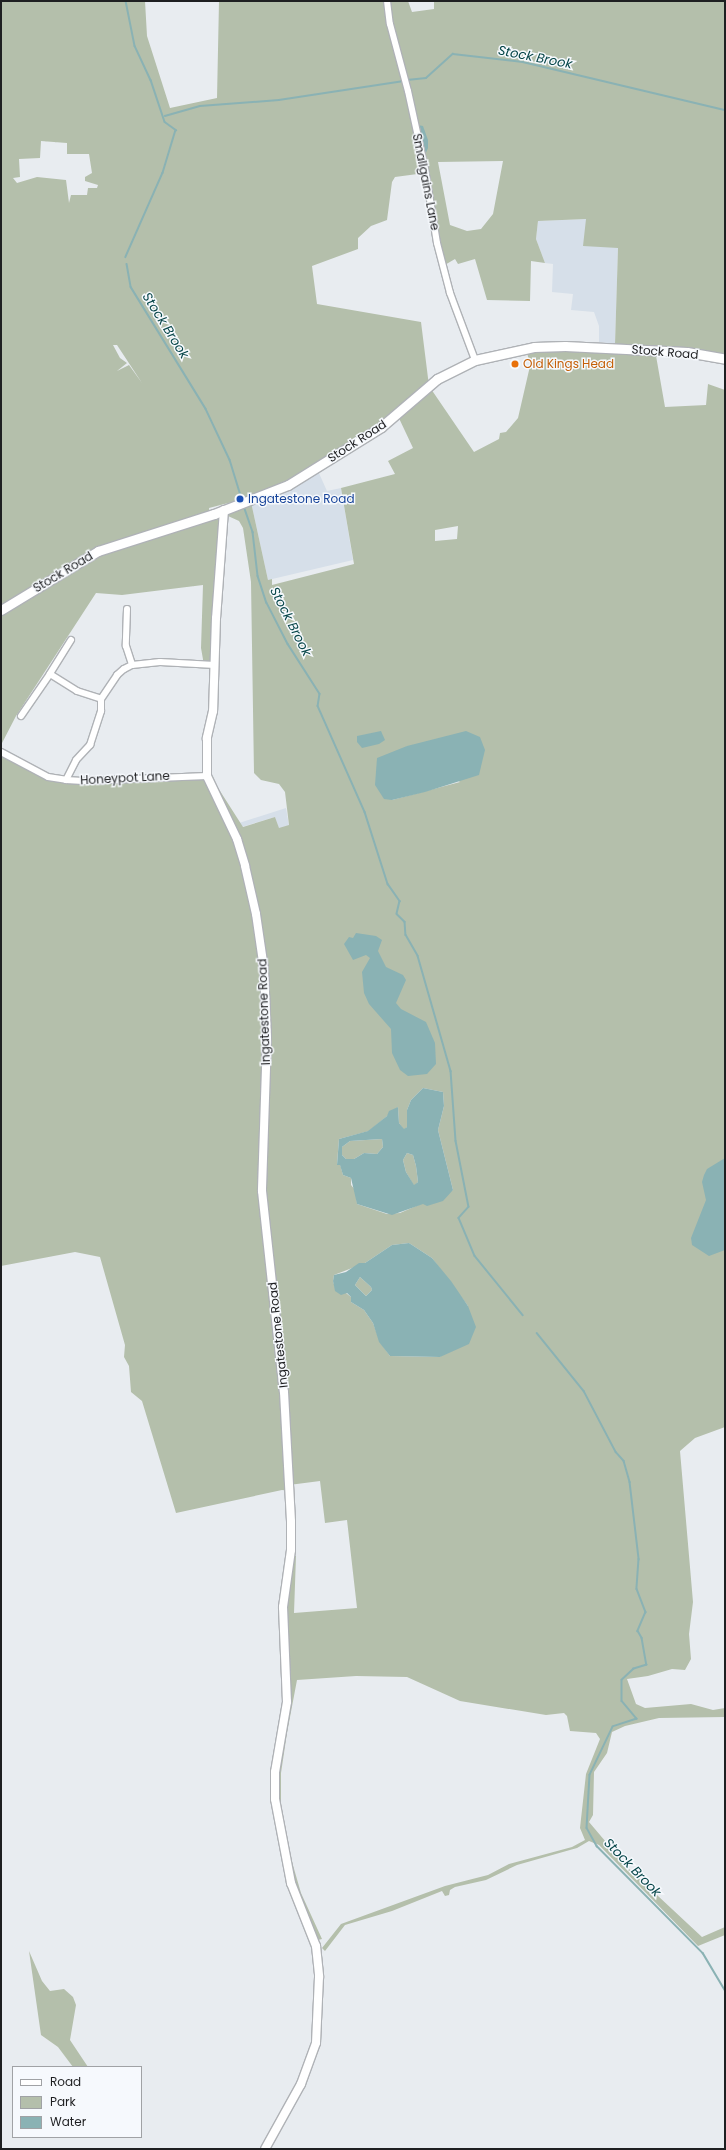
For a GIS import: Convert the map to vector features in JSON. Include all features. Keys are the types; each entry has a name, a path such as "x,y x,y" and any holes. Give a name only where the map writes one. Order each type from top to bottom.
{"main road":[{"name":"Stock Road","path":"1,610 98,551 224,510 288,486 380,427 437,379 475,360 534,347 565,346 687,352 725,359"}],"street":[{"name":"Smallgains Lane","path":"388,1 390,24 406,84 425,169 437,243 450,293 475,360"},
{"name":"Ingatestone Road","path":"224,510 215,630 213,710 207,738 207,776 241,852 256,914 264,969 267,1038 262,1191 284,1392 291,1522 291,1550 283,1607 287,1702 275,1772 275,1800 289,1877 316,1946 319,1977 316,2043 301,2084 265,2149"},
{"path":"127,609 126,646 132,665"},
{"path":"21,716 71,640"},
{"path":"66,780 76,760 90,745 101,711 101,699 117,675 132,665 160,662 215,665"},
{"path":"50,674 77,691 101,699"},
{"name":"Honeypot Lane","path":"1,752 48,777 83,782 207,776"}],"shaded area":[{"path":"586,219 618,247 615,344 599,342 599,326 594,312 571,310 573,294 552,292 553,264 545,263 536,239 538,221"},
{"path":"318,471 327,491 341,488 353,560 268,580 251,502"},
{"path":"286,808 289,826 279,829 275,817 235,829 233,825"}],"green space":[{"path":"1,1 145,1 147,36 170,108 217,98 219,1 408,1 412,12 434,9 434,1 725,1 725,354 687,347 655,350 665,407 706,405 708,384 725,390 725,1427 695,1438 680,1451 693,1602 689,1634 691,1659 685,1670 672,1669 648,1676 627,1679 636,1704 645,1708 691,1704 713,1710 725,1708 725,1717 659,1718 625,1726 612,1732 607,1753 594,1772 593,1815 589,1822 628,1868 702,1937 725,1927 725,1935 698,1946 599,1845 589,1841 577,1848 517,1865 486,1880 455,1887 450,1890 449,1895 445,1896 442,1891 392,1911 345,1925 325,1951 322,1948 341,1924 445,1886 488,1875 509,1864 572,1847 585,1840 580,1828 586,1774 600,1739 596,1733 570,1731 567,1716 564,1713 546,1715 460,1701 407,1677 356,1676 297,1680 287,1733 281,1773 281,1806 288,1848 301,1893 322,1939 314,1941 297,1902 275,1799 286,1719 284,1624 290,1555 296,1556 294,1613 357,1608 347,1520 325,1523 320,1481 289,1485 290,1491 282,1490 176,1513 142,1401 131,1392 129,1366 124,1357 125,1345 100,1257 75,1252 1,1266 1,753 48,777 66,780 180,775 213,780 243,827 275,817 279,828 289,825 285,792 279,784 261,780 254,773 251,582 243,528 239,521 228,516 229,509 234,506 232,502 209,508 210,515 224,510 215,665 204,665 201,648 203,585 122,595 96,593 16,716 1,745","holes":["41,141 67,143 67,154 89,154 92,173 85,177 85,181 98,185 97,188 88,188 87,195 71,195 69,203 66,180 37,177 17,183 13,178 20,177 19,159 40,158","503,161 493,214 481,229 467,231 450,225 438,162","425,173 443,266 455,259 458,264 475,259 487,300 530,301 531,261 545,263 536,239 538,221 586,219 583,246 618,248 615,344 527,352 530,366 518,418 506,432 500,433 499,439 474,452 429,386 421,322 317,304 312,266 358,249 358,238 371,226 387,220 392,182 395,177","113,345 117,345 142,383 129,365 117,371 127,363 120,358","397,414 413,448 388,461 395,474 341,488 354,564 272,585 272,579 268,580 251,502","458,526 457,539 435,541 435,530","407,746 460,782 392,800","423,1088 443,1092 444,1106 438,1130 453,1190 400,1213 387,1214 357,1204 356,1191 351,1185 351,1178 343,1175 340,1164 337,1164 339,1139 369,1131 398,1107 399,1123 404,1130 407,1127 407,1110 411,1100","409,1243 432,1258 468,1306 440,1357 390,1356 380,1342 373,1323 364,1310 351,1302 351,1297 346,1293 336,1291 333,1281 334,1275 365,1263 392,1245"]},
{"path":"382,1139 383,1147 377,1154 364,1153 354,1159 346,1159 342,1155 342,1147 350,1141"},
{"path":"407,1153 413,1155 416,1166 418,1182 414,1186 406,1172 403,1160"},
{"path":"360,1277 371,1287 372,1290 366,1296 355,1285"},
{"path":"29,1951 42,1981 50,1991 64,1989 73,1997 76,2005 70,2040 87,2066 72,2066 58,2047 41,2035"}],"water":[{"path":"418,125 423,126 428,140 428,148 425,155"},
{"path":"381,731 385,740 379,744 362,748 357,742 357,736"},
{"path":"466,731 480,737 485,750 479,775 425,792 392,800 384,799 375,785 377,758 407,746"},
{"path":"356,933 376,936 382,940 378,951 386,967 403,975 406,980 396,1003 401,1009 426,1022 435,1043 436,1064 427,1074 408,1076 400,1070 392,1053 391,1029 369,1004 364,993 362,972 370,958 366,955 353,960 344,944 349,937 353,938"},
{"path":"423,1088 443,1092 444,1106 438,1130 453,1190 443,1201 427,1206 423,1204 392,1215 357,1204 351,1178 343,1175 340,1165 337,1165 339,1139 368,1131 387,1116 389,1111 398,1107 399,1123 404,1129 407,1127 407,1110 411,1100","holes":["382,1139 383,1147 377,1154 364,1153 354,1159 346,1159 342,1155 342,1147 350,1141","407,1153 413,1155 416,1166 418,1182 414,1185 406,1172 403,1160"]},
{"path":"725,1158 725,1250 709,1256 692,1245 691,1238 706,1200 702,1182 704,1175 707,1169"},
{"path":"409,1243 432,1258 451,1281 468,1306 476,1327 469,1344 440,1357 390,1356 379,1342 373,1323 364,1310 351,1302 351,1297 347,1293 341,1295 335,1291 333,1281 334,1275 346,1272 359,1263 365,1263 392,1245","holes":["360,1277 371,1287 372,1290 366,1296 355,1285"]}],"waterway":[{"name":"Stock Brook","path":"126,1 135,46 151,80 165,122 176,130 163,173 126,257"},
{"name":"Stock Brook","path":"407,80 426,78 453,54 523,62 725,110"},
{"path":"165,116 200,106 279,100 404,81"},
{"name":"Stock Brook","path":"127,264 131,287 206,409 230,460 242,499"},
{"path":"244,506 253,532 258,576 267,603 288,644 320,694 318,706 365,812 388,884 400,901 397,914 405,922 406,935 418,956 451,1071 456,1141 469,1207 459,1218 475,1256 523,1315"},
{"path":"537,1333 584,1391 616,1452 624,1461 630,1482 639,1559 637,1589 646,1612 638,1631 642,1638 647,1665 634,1669 622,1680 622,1701 637,1719 613,1727 590,1775 587,1828 597,1846 703,1953 725,1990"}],"place":[{"name":"Old Kings Head","path":"515,364"},
{"name":"Ingatestone Road","path":"240,499"}]}
